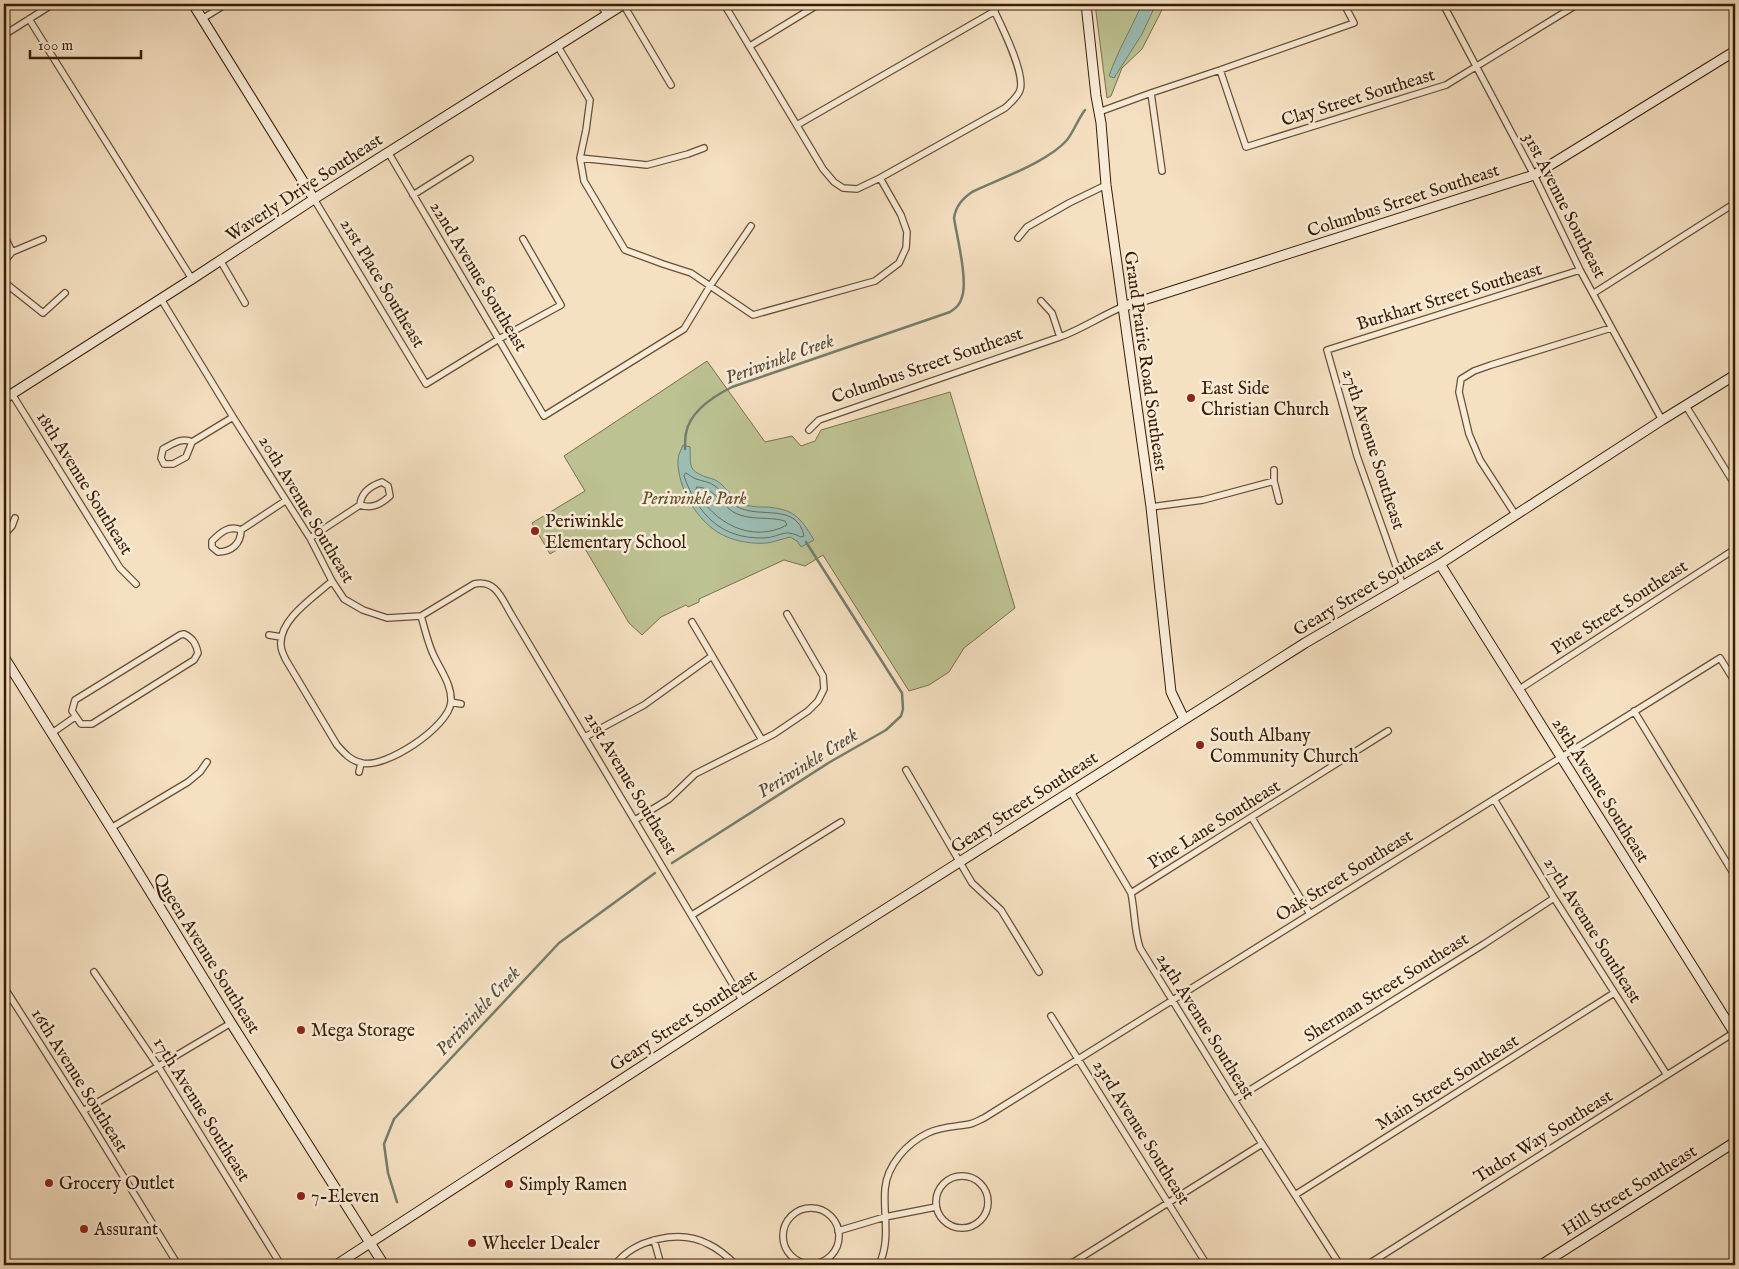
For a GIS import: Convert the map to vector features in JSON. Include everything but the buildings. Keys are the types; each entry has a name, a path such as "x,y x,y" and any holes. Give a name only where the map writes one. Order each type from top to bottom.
{"main road":[{"path":"193,4 314,199"},
{"name":"Waverly Drive Southeast","path":"4,399 314,199 623,4"},
{"name":"Grand Prairie Road Southeast","path":"1086,4 1106,185 1151,507 1171,692 1174,702 1184,719"},
{"name":"Columbus Street Southeast","path":"1122,307 1534,175 1735,51"},
{"name":"Geary Street Southeast","path":"336,1265 742,1000 1304,643 1440,564 1514,514 1735,375"},
{"name":"28th Avenue Southeast","path":"1440,564 1735,1033"},
{"name":"Queen Avenue Southeast","path":"4,657 112,828 230,1023 384,1265"},
{"name":"Hill Street Southeast","path":"1541,1265 1735,1142"}],"street":[{"path":"4,34 54,4"},
{"path":"202,19 226,4"},
{"path":"600,4 607,14"},
{"path":"623,4 671,85"},
{"path":"724,4 823,169 834,182 843,188 857,189 1005,108 1020,90 1022,78 1017,63 991,4"},
{"path":"750,46 818,4"},
{"path":"1099,112 1354,23 1344,4"},
{"name":"31st Avenue Southeast","path":"1443,4 1534,175 1580,270 1662,420"},
{"name":"Clay Street Southeast","path":"1220,70 1246,147 1446,85 1578,4"},
{"path":"797,125 995,11"},
{"path":"29,19 192,279"},
{"path":"557,45 590,100 580,158 584,181 625,250 692,273 753,315 875,281 899,263 906,248 907,232 901,215 880,178"},
{"path":"1150,93 1162,171"},
{"path":"580,158 647,165 704,148"},
{"name":"22nd Avenue Southeast","path":"388,152 544,416 684,329 710,286"},
{"path":"413,195 470,159"},
{"path":"1018,238 1026,227 1106,185"},
{"name":"21st Place Southeast","path":"314,199 426,384 499,339"},
{"path":"1594,294 1735,203"},
{"path":"710,286 750,226"},
{"path":"4,235 12,252"},
{"path":"4,262 12,252 43,239"},
{"path":"499,339 561,305 524,239"},
{"path":"220,260 245,303"},
{"name":"Burkhart Street Southeast","path":"1327,350 1580,270"},
{"path":"4,282 43,313 65,293"},
{"name":"20th Avenue Southeast","path":"160,299 285,501 310,538 332,581 344,599 362,610 387,618 421,616 474,584 484,582 490,584"},
{"path":"1041,301 1052,313 1060,337"},
{"name":"Columbus Street Southeast","path":"809,430 819,420 1060,337 1080,329 1122,307"},
{"path":"1514,514 1480,460 1475,448 1459,392 1461,379 1474,371 1611,328"},
{"name":"27th Avenue Southeast","path":"1327,350 1357,456 1403,586"},
{"name":"18th Avenue Southeast","path":"12,394 120,568 136,584"},
{"path":"1686,406 1735,485"},
{"path":"192,442 185,439 163,449 161,458 164,464 173,464 186,457 192,442 233,417"},
{"path":"1274,470 1274,481 1279,501"},
{"path":"1151,507 1203,500 1274,481"},
{"path":"310,538 360,506 372,507 387,498 390,496 388,486 382,482 366,491 361,498 360,506"},
{"path":"241,530 285,501"},
{"path":"4,535 12,526 15,518"},
{"path":"229,528 241,530 241,538 236,546 225,552 218,552 212,547 212,541 229,528"},
{"name":"Pine Street Southeast","path":"1518,690 1735,550"},
{"path":"332,581 287,622 281,637 281,647 286,660 337,745 348,756 361,763 374,764 389,759 427,736 446,716 451,702 446,678 432,651 421,616"},
{"name":"21st Avenue Southeast","path":"490,584 511,614 742,1000"},
{"path":"635,820 669,799 695,774 762,740 808,711 818,701 824,689 823,676 787,614"},
{"path":"692,622 762,740"},
{"path":"180,635 190,636 196,645 198,653 194,660 92,724 81,724 75,717 72,711 75,700 180,635"},
{"path":"269,635 281,637"},
{"path":"585,737 644,705 712,656"},
{"name":"Oak Street Southeast","path":"879,1265 887,1238 885,1187 890,1170 911,1143 929,1132 948,1126 970,1124 984,1118 1720,658 1735,682"},
{"path":"451,702 461,704"},
{"path":"1634,711 1735,876"},
{"path":"52,733 75,717"},
{"name":"Pine Lane Southeast","path":"1131,893 1388,731"},
{"path":"112,828 188,782 200,772 207,762"},
{"path":"359,772 361,763"},
{"path":"906,770 972,883 1001,910 1039,972"},
{"name":"24th Avenue Southeast","path":"1071,792 1131,893 1134,905 1136,936 1140,948 1234,1100 1340,1265"},
{"name":"27th Avenue Southeast","path":"1494,799 1554,898 1667,1075"},
{"path":"1252,818 1310,914"},
{"path":"692,916 841,822"},
{"name":"Sherman Street Southeast","path":"1234,1100 1484,944 1554,898"},
{"name":"17th Avenue Southeast","path":"94,972 158,1066 281,1265"},
{"name":"16th Avenue Southeast","path":"4,987 178,1265"},
{"name":"Main Street Southeast","path":"1295,1196 1614,993"},
{"name":"23rd Avenue Southeast","path":"1051,1016 1207,1265"},
{"path":"83,1111 230,1023"},
{"name":"Tudor Way Southeast","path":"1367,1265 1735,1033"},
{"path":"1069,1265 1262,1144"},
{"path":"958,1176 968,1176 978,1180 985,1188 989,1198 989,1208 984,1218 977,1225 967,1229 947,1224 940,1217 936,1207 936,1197 941,1187 948,1180 958,1176"},
{"path":"838,1231 885,1217 936,1207"},
{"path":"808,1208 818,1209 828,1214 836,1222 838,1231 838,1241 833,1253 825,1260 814,1264 804,1263 794,1258 787,1250 783,1239 784,1228 789,1218 797,1211 808,1208"},
{"path":"615,1265 619,1259 636,1246 665,1237 685,1238 707,1243 724,1254 736,1265"},
{"path":"654,1240 661,1265"}],"green space":[{"path":"1095,4 1165,4 1142,49 1122,68 1111,96 1107,98"},
{"name":"Periwinkle Park","path":"707,361 765,442 792,436 801,446 815,441 821,430 950,392 1015,608 964,648 949,672 929,685 909,691 823,555 805,566 784,560 699,599 699,602 688,607 686,605 661,617 642,635 629,623 578,537 550,554 532,523 585,491 564,456"}],"water":[{"path":"1142,4 1156,4 1142,34 1114,78 1109,76 1116,57"},
{"path":"683,445 690,447 690,463 696,472 717,481 735,499 743,504 754,507 776,508 790,512 805,525 814,540 801,547 797,541 790,537 767,543 751,543 730,538 715,531 698,515 681,482 678,460"}],"waterway":[{"name":"Periwinkle Creek","path":"685,449 686,433 692,418 704,405 732,387 950,312 956,308 964,290 963,270 954,218 960,203 972,192 1036,163 1059,148 1067,140 1085,110"},
{"name":"Periwinkle Creek","path":"672,863 830,762 886,730 901,716 903,709 902,693 806,542"},
{"name":"Periwinkle Creek","path":"397,1202 388,1173 384,1144 394,1119 559,943 655,873"}],"place":[{"name":"East Side Christian Church","path":"1191,398"},
{"name":"Periwinkle Elementary School","path":"535,531"},
{"name":"South Albany Community Church","path":"1200,745"},
{"name":"Mega Storage","path":"301,1030"},
{"name":"Grocery Outlet","path":"49,1183"},
{"name":"Simply Ramen","path":"509,1184"},
{"name":"7-Eleven","path":"301,1196"},
{"name":"Assurant","path":"84,1229"},
{"name":"Wheeler Dealer","path":"472,1243"}]}
